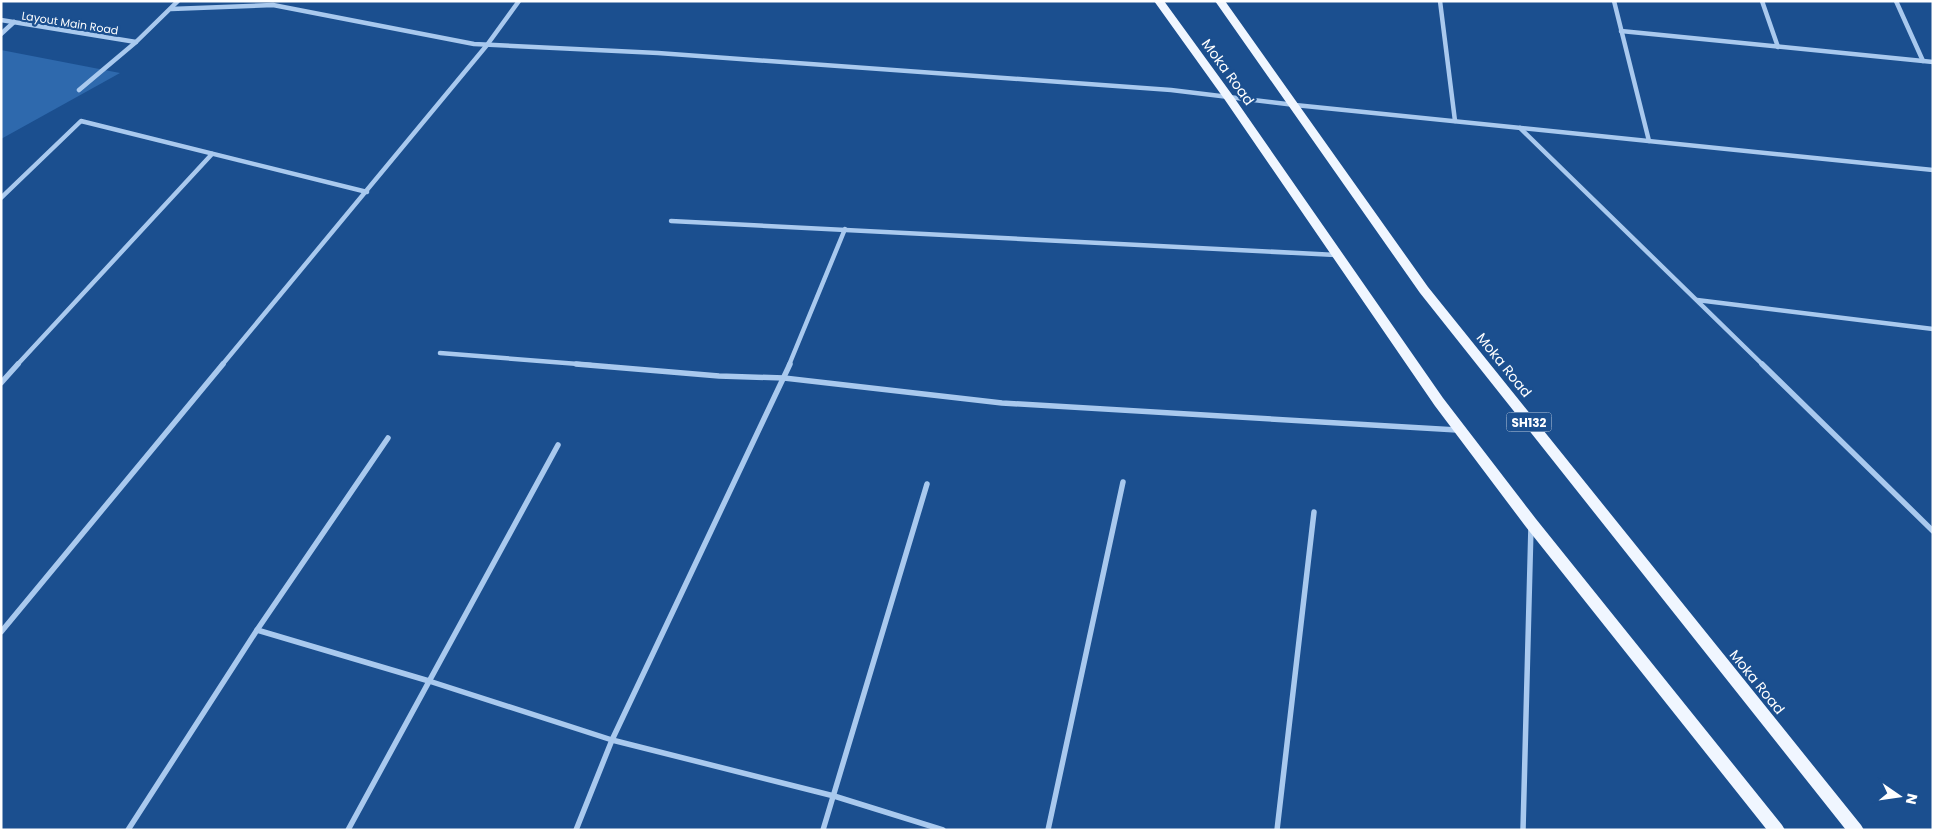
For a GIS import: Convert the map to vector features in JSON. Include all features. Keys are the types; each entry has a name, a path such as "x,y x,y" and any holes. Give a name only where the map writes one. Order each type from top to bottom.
{"main road":[{"name":"Moka Road","path":"1159,1 1229,98 1439,402 1463,430 1531,524 1777,830"},
{"name":"Moka Road","path":"1220,1 1424,290 1856,830"}],"street":[{"path":"78,90 136,42 178,1"},
{"path":"1,632 488,45 519,1"},
{"path":"1440,1 1455,121"},
{"path":"1614,1 1648,141"},
{"path":"1762,1 1778,47"},
{"path":"1896,1 1923,61"},
{"path":"171,9 274,5 474,44 658,53 1171,90 1295,105 1933,170"},
{"name":"Layout Main Road","path":"1,20 136,42"},
{"path":"1,34 14,22"},
{"path":"1621,31 1933,62"},
{"path":"1,198 81,121 366,192"},
{"path":"1520,128 1933,530"},
{"path":"1,383 212,154"},
{"path":"671,221 1336,255"},
{"path":"576,830 612,740 784,378 846,230"},
{"path":"1697,300 1933,329"},
{"path":"440,353 719,376 784,378 1002,402 1463,430"},
{"path":"128,830 257,630 388,438"},
{"path":"348,830 558,445"},
{"path":"1048,830 1123,482"},
{"path":"823,830 927,484"},
{"path":"1277,830 1314,512"},
{"path":"1523,830 1531,524"},
{"path":"257,630 430,681 612,740 834,796 943,830"}],"shaded area":[{"path":"1,50 120,73 1,139"}]}
